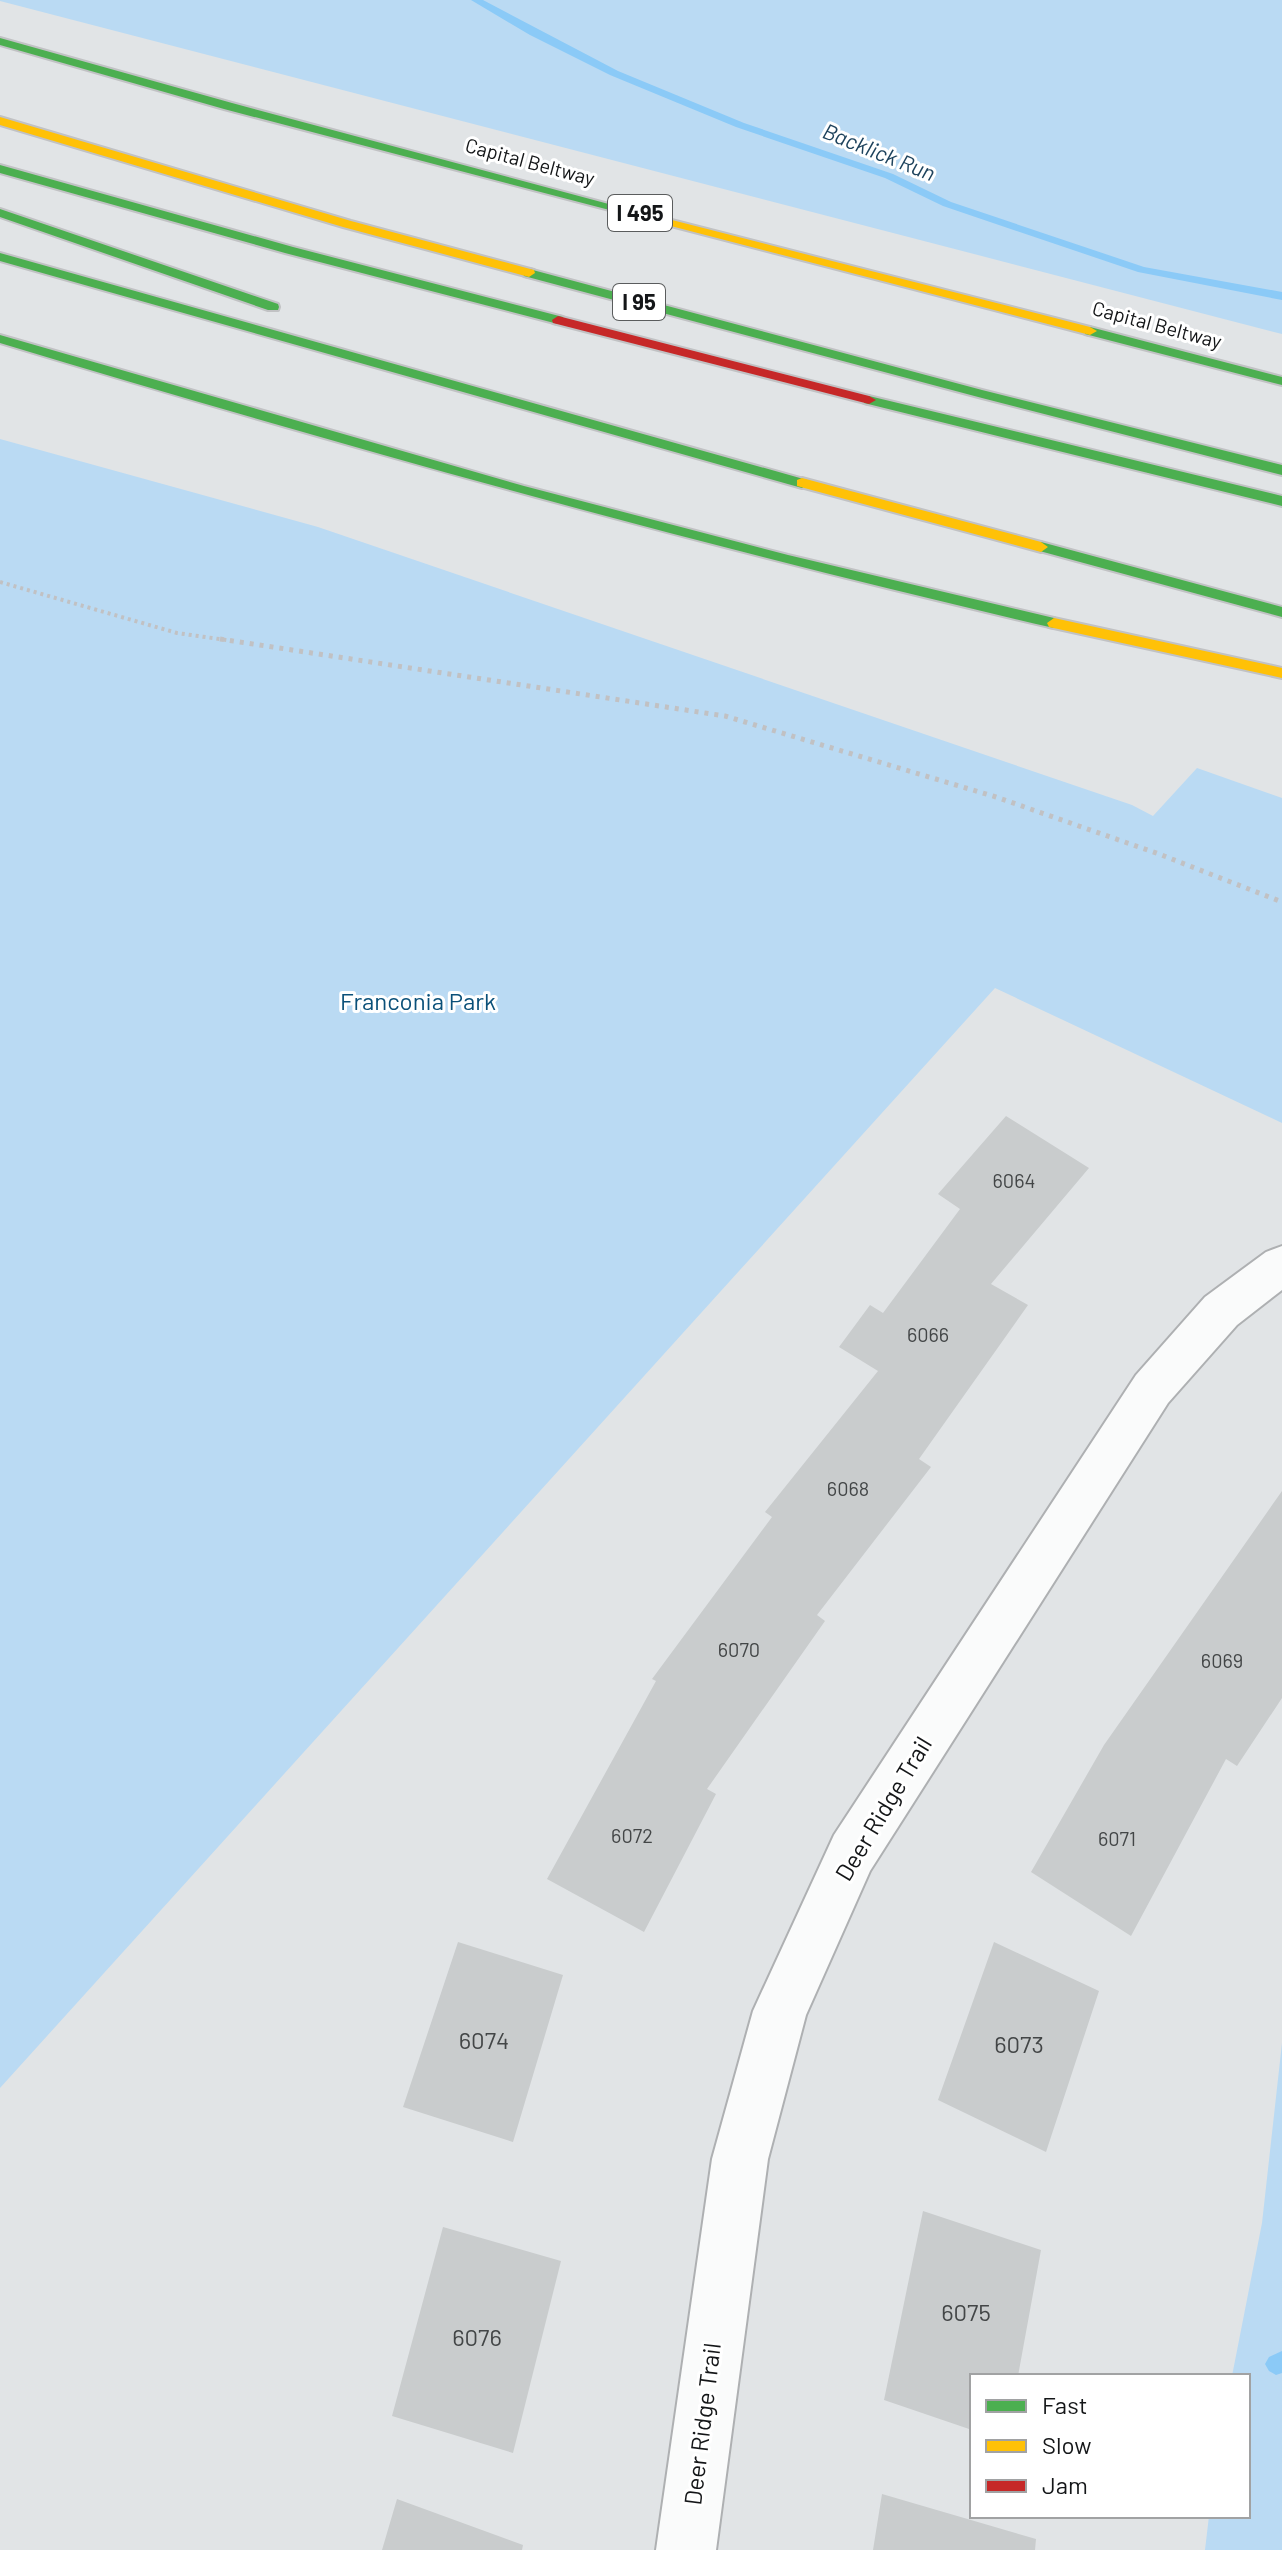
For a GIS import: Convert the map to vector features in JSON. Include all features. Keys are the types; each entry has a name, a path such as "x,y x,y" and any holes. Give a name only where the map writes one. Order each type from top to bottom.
{"highway":[{"name":"Capital Beltway","path":"0,41 228,106 1282,381"},
{"name":"I 95","path":"0,121 347,224 982,394 1282,470"},
{"path":"0,169 289,250 826,390 1282,501"},
{"path":"0,213 297,315"},
{"path":"0,257 822,489 1282,612"},
{"path":"0,339 337,438 745,550 1047,622 1282,673"},
{"path":"401,351 594,417 822,489"}],"street":[{"name":"Deer Ridge Trail","path":"686,2550 740,2159 780,2011 852,1853 1152,1389 1221,1311 1282,1265"}],"path":[{"path":"0,582 177,633 725,716 996,797 1159,854 1282,902"}],"green space":[{"path":"1282,0 1282,334 0,1"},
{"name":"Franconia Park","path":"0,439 318,527 1132,805 1153,816 1197,768 1282,798 1282,1123 995,988 0,2088"},
{"path":"1282,2043 1282,2550 1205,2550 1209,2518 1250,2518 1250,2374 1232,2374 1262,2223"}],"building":[{"path":"1006,1116 1089,1168 991,1284 1028,1305 919,1459 931,1467 817,1615 825,1621 707,1789 716,1794 644,1932 547,1879 656,1681 652,1679 772,1517 765,1512 878,1371 839,1347 870,1305 883,1313 960,1209 938,1194"},
{"path":"1282,1491 1282,1698 1237,1766 1226,1759 1131,1936 1031,1872 1104,1745"},
{"path":"458,1942 563,1975 513,2142 403,2107"},
{"path":"994,1942 1099,1991 1046,2152 938,2100"},
{"path":"923,2211 1041,2250 1018,2374 970,2374 970,2429 884,2400"},
{"path":"443,2227 561,2261 513,2453 392,2416"},
{"path":"882,2494 1036,2539 1035,2550 873,2550"},
{"path":"397,2499 523,2545 522,2550 382,2550"}],"waterway":[{"name":"Backlick Run","path":"476,0 614,73 740,125 889,176 947,204 1142,270 1282,296"},
{"path":"1276,2364 1282,2362"}],"traffic: fast":[{"path":"0,41 228,106 625,210"},
{"path":"0,169 289,250 558,320"},
{"path":"0,213 273,307"},
{"path":"0,257 802,483"},
{"path":"529,273 982,394 1282,470"},
{"path":"1090,331 1282,381"},
{"path":"0,339 524,491 788,560 1054,623"},
{"path":"869,400 1282,501"},
{"path":"1041,547 1282,612"}],"traffic: slow":[{"path":"0,121 347,224 529,273"},
{"path":"625,210 1090,331"},
{"path":"802,483 1041,547"},
{"path":"1054,623 1282,673"}],"traffic: jam":[{"path":"558,320 869,400"}]}
